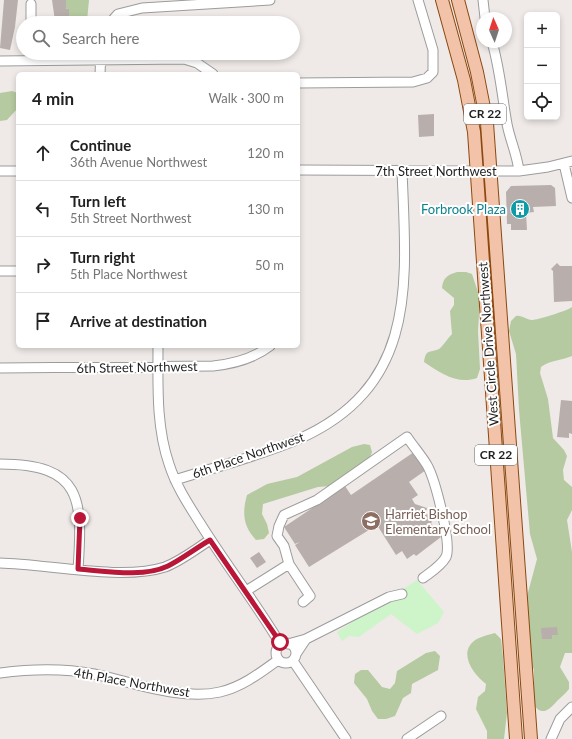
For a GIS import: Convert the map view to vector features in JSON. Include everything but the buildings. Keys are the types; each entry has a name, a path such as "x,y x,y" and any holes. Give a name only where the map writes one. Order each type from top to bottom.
{"main road":[{"name":"West Circle Drive Northwest","path":"442,0 469,102 476,170 516,739"},
{"name":"West Circle Drive Northwest","path":"458,0 481,92 487,123 531,739"}],"street":[{"path":"116,16 118,14 142,8 270,0"},
{"path":"300,83 413,82 427,78 433,72 433,50 418,0"},
{"path":"483,0 485,12"},
{"path":"31,4 31,16"},
{"path":"494,48 500,70 507,123 516,152 519,171"},
{"path":"0,61 16,59"},
{"path":"100,72 101,60"},
{"path":"190,60 210,72"},
{"path":"568,163 572,198"},
{"name":"7th Street Northwest","path":"300,170 519,171 568,163"},
{"path":"0,171 16,170"},
{"name":"6th Place Northwest","path":"175,480 299,439 336,417 366,389 387,357 397,329 402,306 405,257 402,170"},
{"path":"0,271 16,271"},
{"path":"158,348 161,432 169,464 182,495 210,540 285,644 295,648 294,658 346,739"},
{"name":"6th Street Northwest","path":"0,368 213,366 232,364 264,351 268,348"},
{"path":"303,602 310,596 289,564 284,546 277,536 278,526 284,515 317,500 407,437 427,466 446,531 449,548 446,558 436,569 423,578"},
{"path":"0,464 26,465 48,470 60,476 68,484 74,493 80,518 78,569"},
{"path":"0,563 120,573 167,566 210,540"},
{"path":"246,591 289,564"},
{"path":"306,639 294,658 286,663 278,660 276,655 277,650 285,644 306,639 389,597 402,594"},
{"name":"4th Place Northwest","path":"0,673 35,670 74,671 177,693 208,694 233,688 278,660"},
{"path":"551,739 560,719 572,707"},
{"path":"407,739 440,716"}],"green space":[{"path":"64,0 89,0 87,16 68,16"},
{"path":"12,91 16,92 16,110 7,120 0,121 0,93"},
{"path":"457,272 472,274 480,298 478,331 480,369 477,378 470,380 449,377 424,362 427,353 439,349 452,334 450,311 454,305 454,298 442,288 446,277"},
{"path":"572,307 572,356 544,365 541,367 540,373 548,399 553,438 564,450 567,456 563,470 564,480 572,487 572,510 567,520 572,552 572,653 565,653 560,667 569,682 569,689 552,707 540,711 534,705 534,670 530,660 526,600 537,559 530,534 519,410 516,354 509,331 511,321 516,316 535,320"},
{"path":"364,444 370,445 372,452 369,460 332,486 318,487 263,504 262,514 267,524 269,533 264,539 256,540 248,530 245,519 244,508 247,495 267,484 297,477 352,447"},
{"path":"417,580 444,612 438,623 417,634 391,614 359,637 349,636 342,641 337,632"},
{"path":"495,633 501,639 503,657 507,713 504,739 487,739 487,731 476,709 478,697 485,691 486,684 473,670 467,652 469,646 474,641 481,637"},
{"path":"435,651 440,656 438,670 412,684 411,693 403,698 395,716 386,719 378,719 372,711 367,699 354,683 355,674 361,670 368,670 382,687 390,689 395,683 397,671 426,653"}],"place":[{"name":"Forbrook Plaza","path":"520,209"},
{"name":"Harriet Bishop Elementary School","path":"371,521"}],"route":[{"path":"80,518 81,531 78,569 120,573 148,571 167,566 210,540 280,642"}]}
